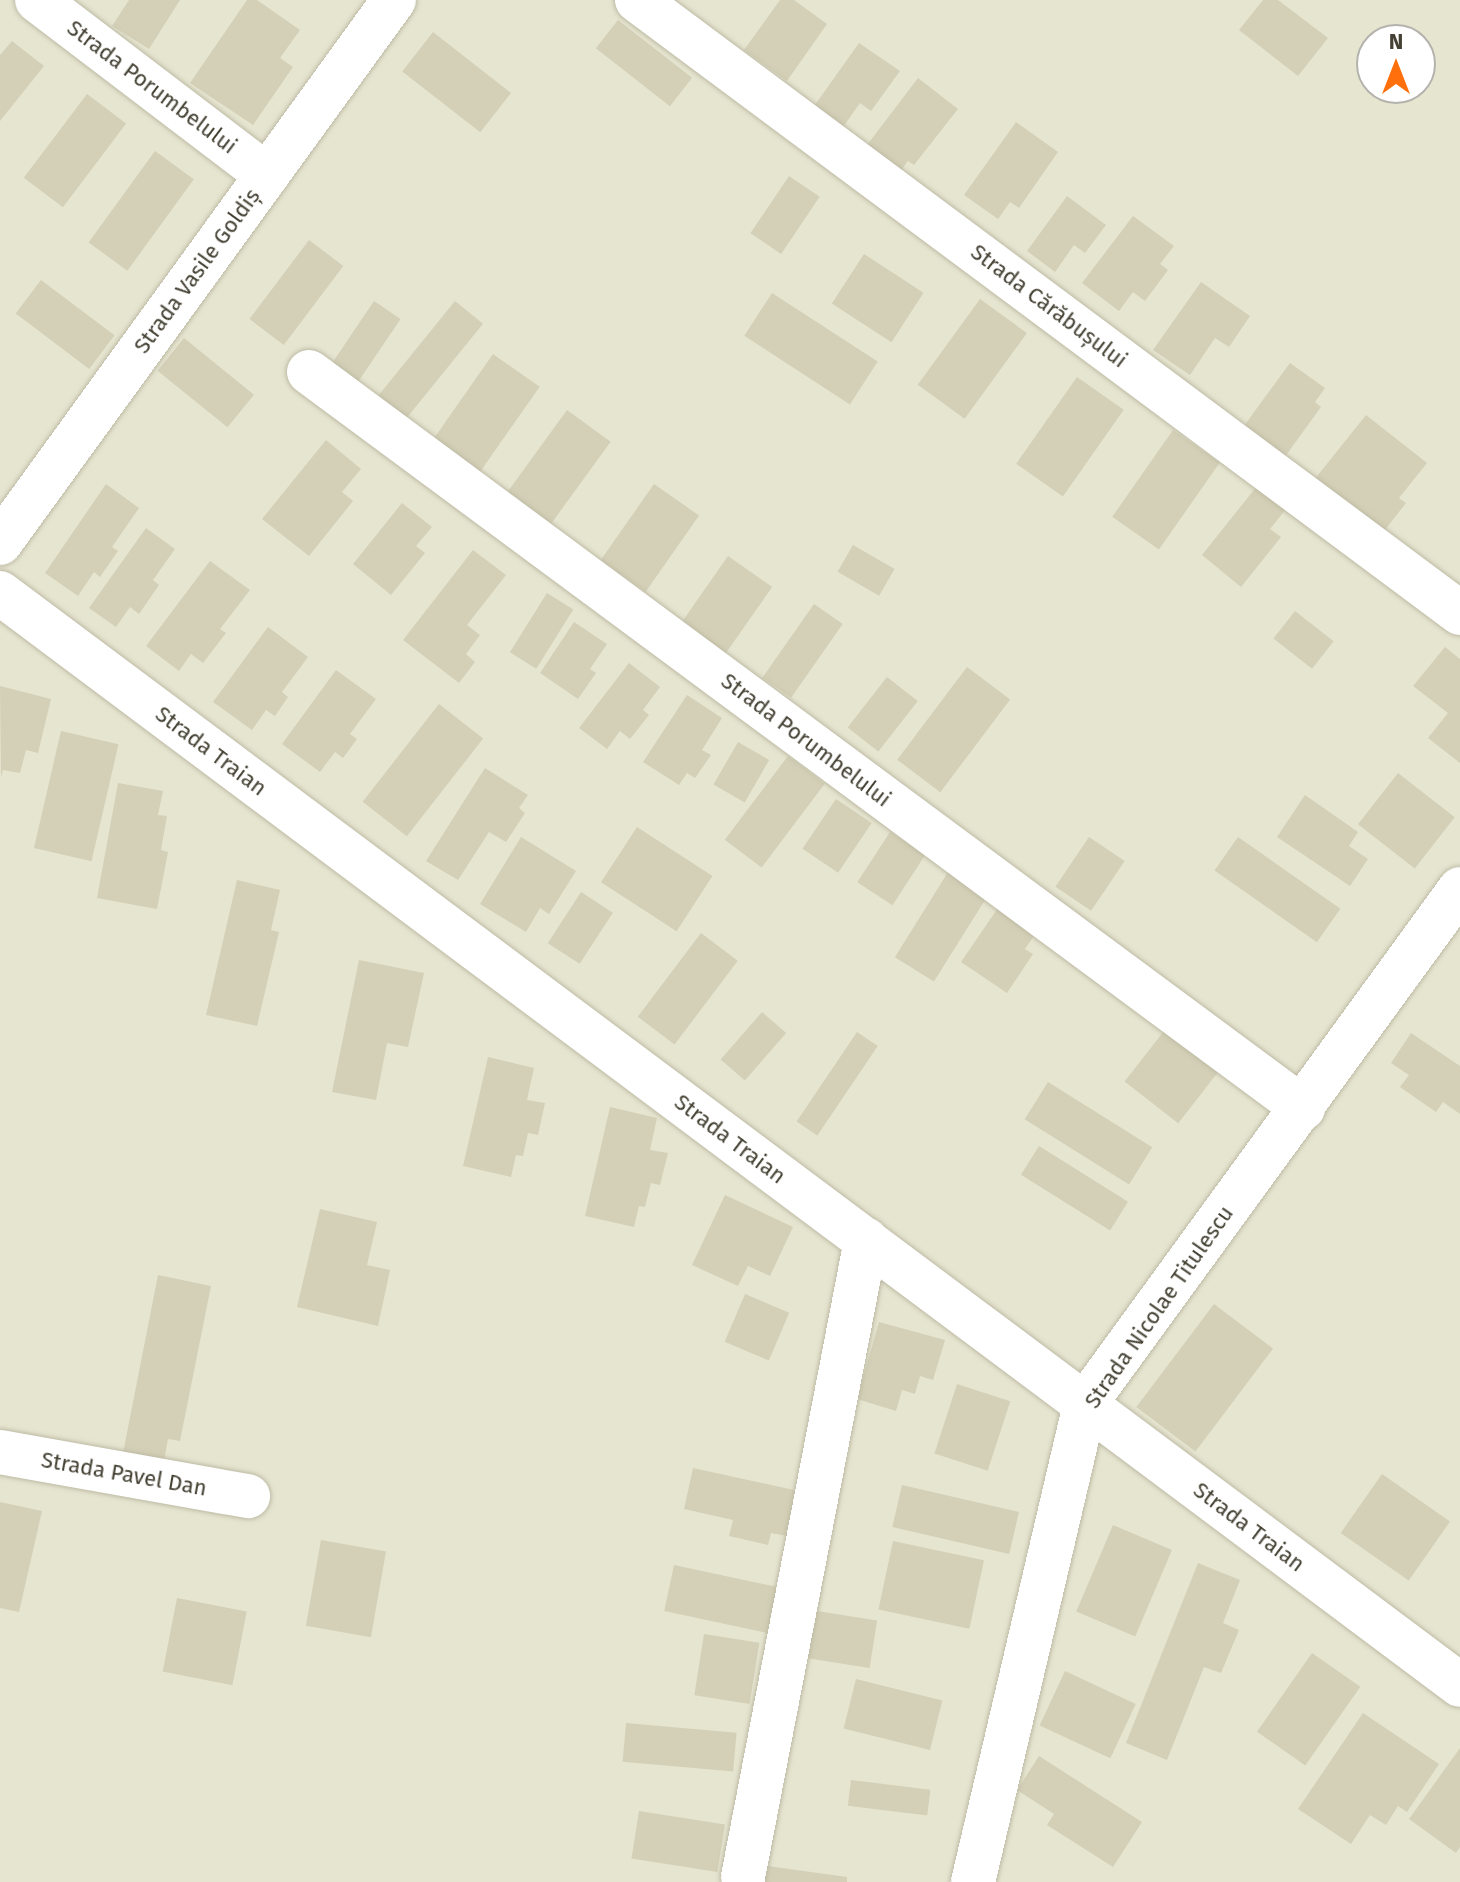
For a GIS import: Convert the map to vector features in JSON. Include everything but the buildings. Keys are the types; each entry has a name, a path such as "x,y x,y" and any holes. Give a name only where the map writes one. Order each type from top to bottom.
{"street":[{"name":"Strada Porumbelului","path":"37,0 267,175"},
{"name":"Strada Vasile Goldiș","path":"0,543 394,0"},
{"name":"Strada Cărăbușului","path":"637,0 1460,613"},
{"name":"Strada Porumbelului","path":"309,372 1303,1108"},
{"name":"Strada Traian","path":"0,593 1460,1685"},
{"name":"Strada Nicolae Titulescu","path":"973,1882 1085,1404 1460,889"},
{"path":"743,1877 866,1240"},
{"name":"Strada Pavel Dan","path":"0,1452 248,1496"}],"shaded area":[{"path":"0,0 1460,0 1460,1882 0,1882"}]}
